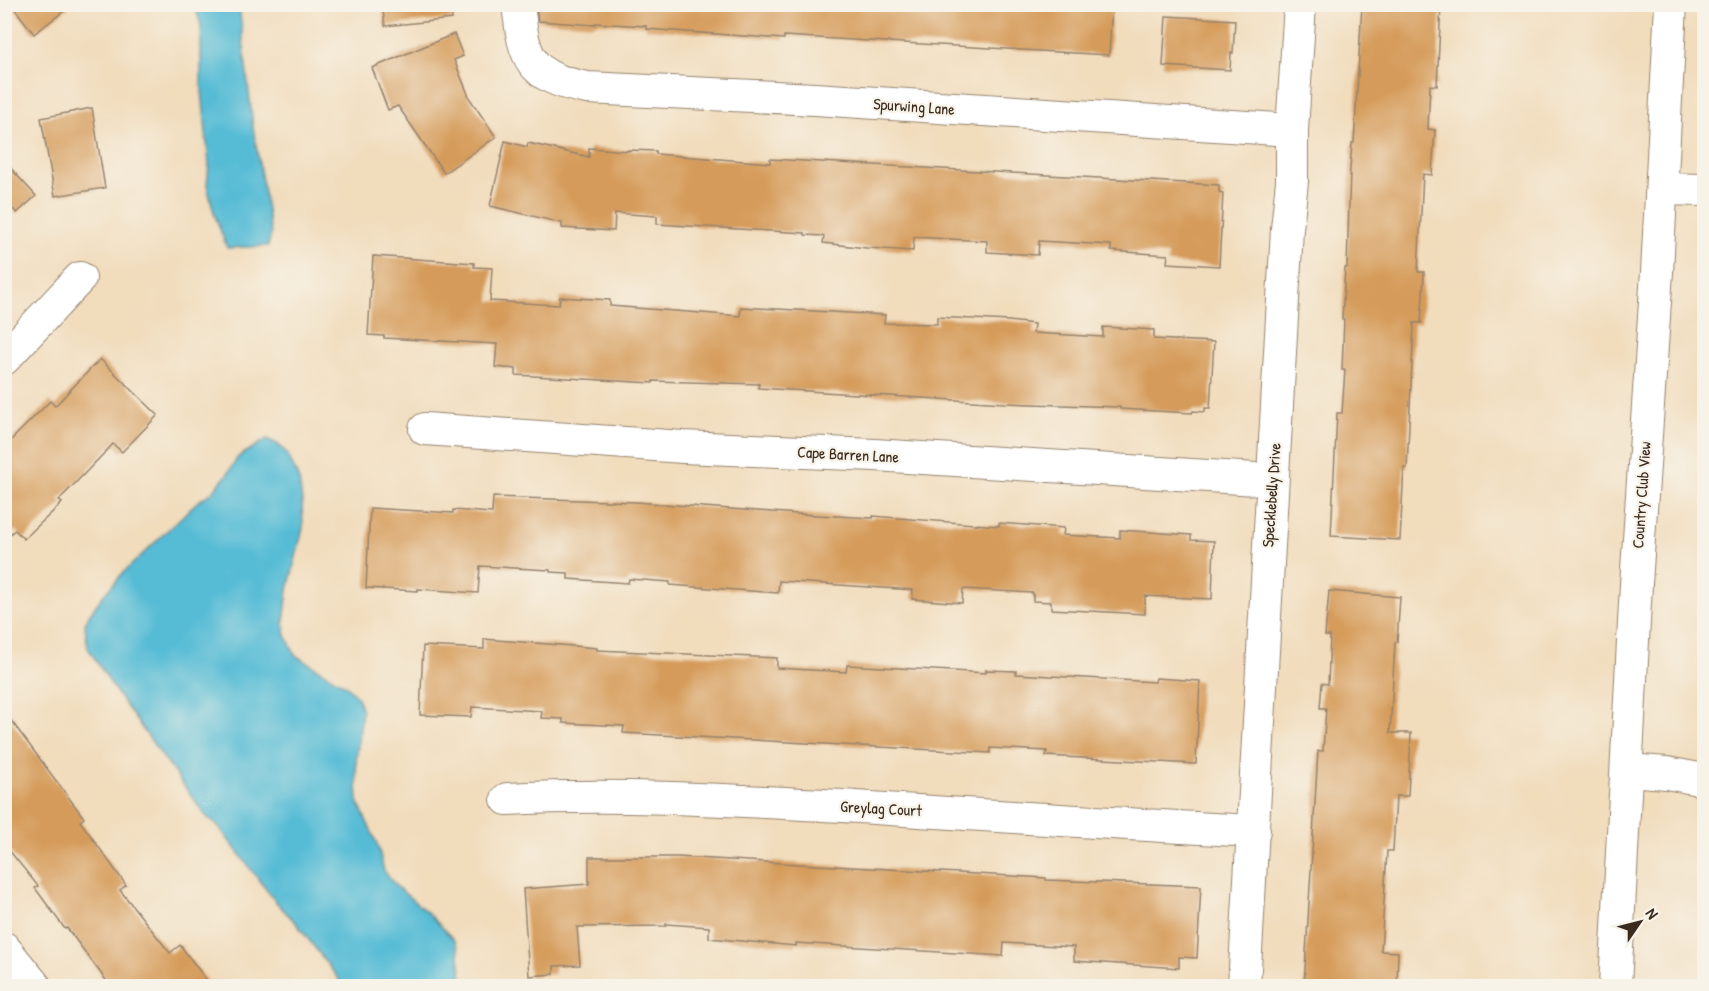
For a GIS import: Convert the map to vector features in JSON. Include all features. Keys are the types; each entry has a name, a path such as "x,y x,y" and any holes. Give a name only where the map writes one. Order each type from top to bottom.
{"street":[{"name":"Spurwing Lane","path":"518,4 524,50 539,72 562,83 587,88 815,99 1292,130"},
{"name":"Specklebelly Drive","path":"1244,987 1272,480 1292,181 1292,130 1300,4"},
{"name":"Country Club View","path":"1615,987 1636,584 1662,189 1671,4"},
{"path":"1662,189 1704,190"},
{"path":"4,359 80,278"},
{"name":"Cape Barren Lane","path":"425,429 683,447 875,455 1272,480"},
{"path":"1627,770 1667,773 1704,780"},
{"name":"Greylag Court","path":"507,799 576,796 682,798 957,812 1254,831"},
{"path":"4,948 35,987"}],"water":[{"path":"195,5 239,5 253,127 271,234 268,246 227,248 214,213 207,185 209,165 201,80 201,26"},
{"path":"267,439 279,445 288,455 299,480 302,501 303,528 288,590 284,623 286,635 295,655 347,686 358,698 362,711 356,762 358,802 378,846 384,871 396,886 428,913 453,939 458,948 463,986 344,986 218,826 206,816 118,695 88,648 85,624 102,597 122,574 197,502 211,493 227,475 238,457"}],"building":[{"path":"11,4 73,4 34,34"},
{"path":"382,4 452,4 452,19 385,26"},
{"path":"536,4 1112,4 1109,55 784,36 784,39 646,29 646,26 538,21"},
{"path":"1362,4 1441,4 1437,86 1430,85 1428,129 1435,130 1432,175 1423,174 1418,272 1424,272 1423,297 1421,323 1414,323 1407,468 1404,468 1400,540 1331,536 1337,413 1342,413 1345,370 1342,370 1344,319 1342,319"},
{"path":"1166,16 1235,20 1230,70 1163,66"},
{"path":"454,34 463,56 454,60 470,99 496,137 444,173 398,106 388,110 372,68"},
{"path":"92,108 105,188 55,196 41,118"},
{"path":"505,141 527,147 528,143 589,157 589,148 656,151 656,154 770,163 770,159 1219,185 1219,192 1223,193 1219,266 1167,263 1168,255 1111,251 1111,245 1039,241 1038,255 987,252 987,241 914,237 913,251 867,248 823,243 824,236 805,235 805,233 657,224 657,216 615,213 614,231 562,228 562,223 490,206"},
{"path":"4,161 36,196 17,213 4,201"},
{"path":"373,256 474,263 474,267 492,268 490,301 559,305 560,297 610,300 610,306 740,316 741,307 885,315 884,323 937,324 937,317 1009,321 1034,324 1033,333 1103,337 1103,327 1154,330 1154,339 1214,342 1210,408 1205,408 1205,412 1193,411 1192,413 1120,409 1120,407 1005,403 758,388 759,384 653,381 653,383 516,375 516,369 495,367 497,344 384,338 384,336 368,335"},
{"path":"100,359 158,415 122,452 113,444 59,500 62,503 24,539 15,530 4,539 4,447 50,401 55,406"},
{"path":"493,497 636,502 999,526 999,523 1064,528 1063,535 1120,538 1120,530 1191,535 1191,540 1214,541 1212,599 1145,596 1145,614 1051,609 1051,602 1033,601 1033,593 963,589 962,603 912,599 913,590 779,581 778,593 670,585 670,582 629,579 628,583 568,579 568,573 550,572 550,570 480,566 478,593 366,588 370,508 492,513"},
{"path":"1329,591 1400,597 1390,733 1411,733 1408,796 1396,796 1393,851 1387,851 1381,951 1398,952 1397,987 1304,987 1318,751 1323,751 1326,708 1320,708 1322,683 1328,684 1330,636 1325,636"},
{"path":"484,639 597,648 597,650 777,658 777,668 846,672 847,665 986,673 986,670 1016,671 1016,674 1155,682 1156,678 1200,681 1196,764 1046,756 1047,751 990,748 990,753 623,733 624,726 563,723 563,719 541,718 542,711 472,707 471,717 420,715 423,646 484,649"},
{"path":"4,711 84,818 80,821 126,885 120,890 170,953 180,945 212,987 111,987 67,928 65,929 35,888 38,886 4,844"},
{"path":"589,857 677,857 1046,878 1046,880 1201,886 1197,958 1179,957 1179,968 1074,961 1074,947 1004,943 1003,956 796,943 796,946 709,938 709,927 666,924 666,926 577,927 580,965 554,966 554,974 529,976 523,889 589,884"}]}
